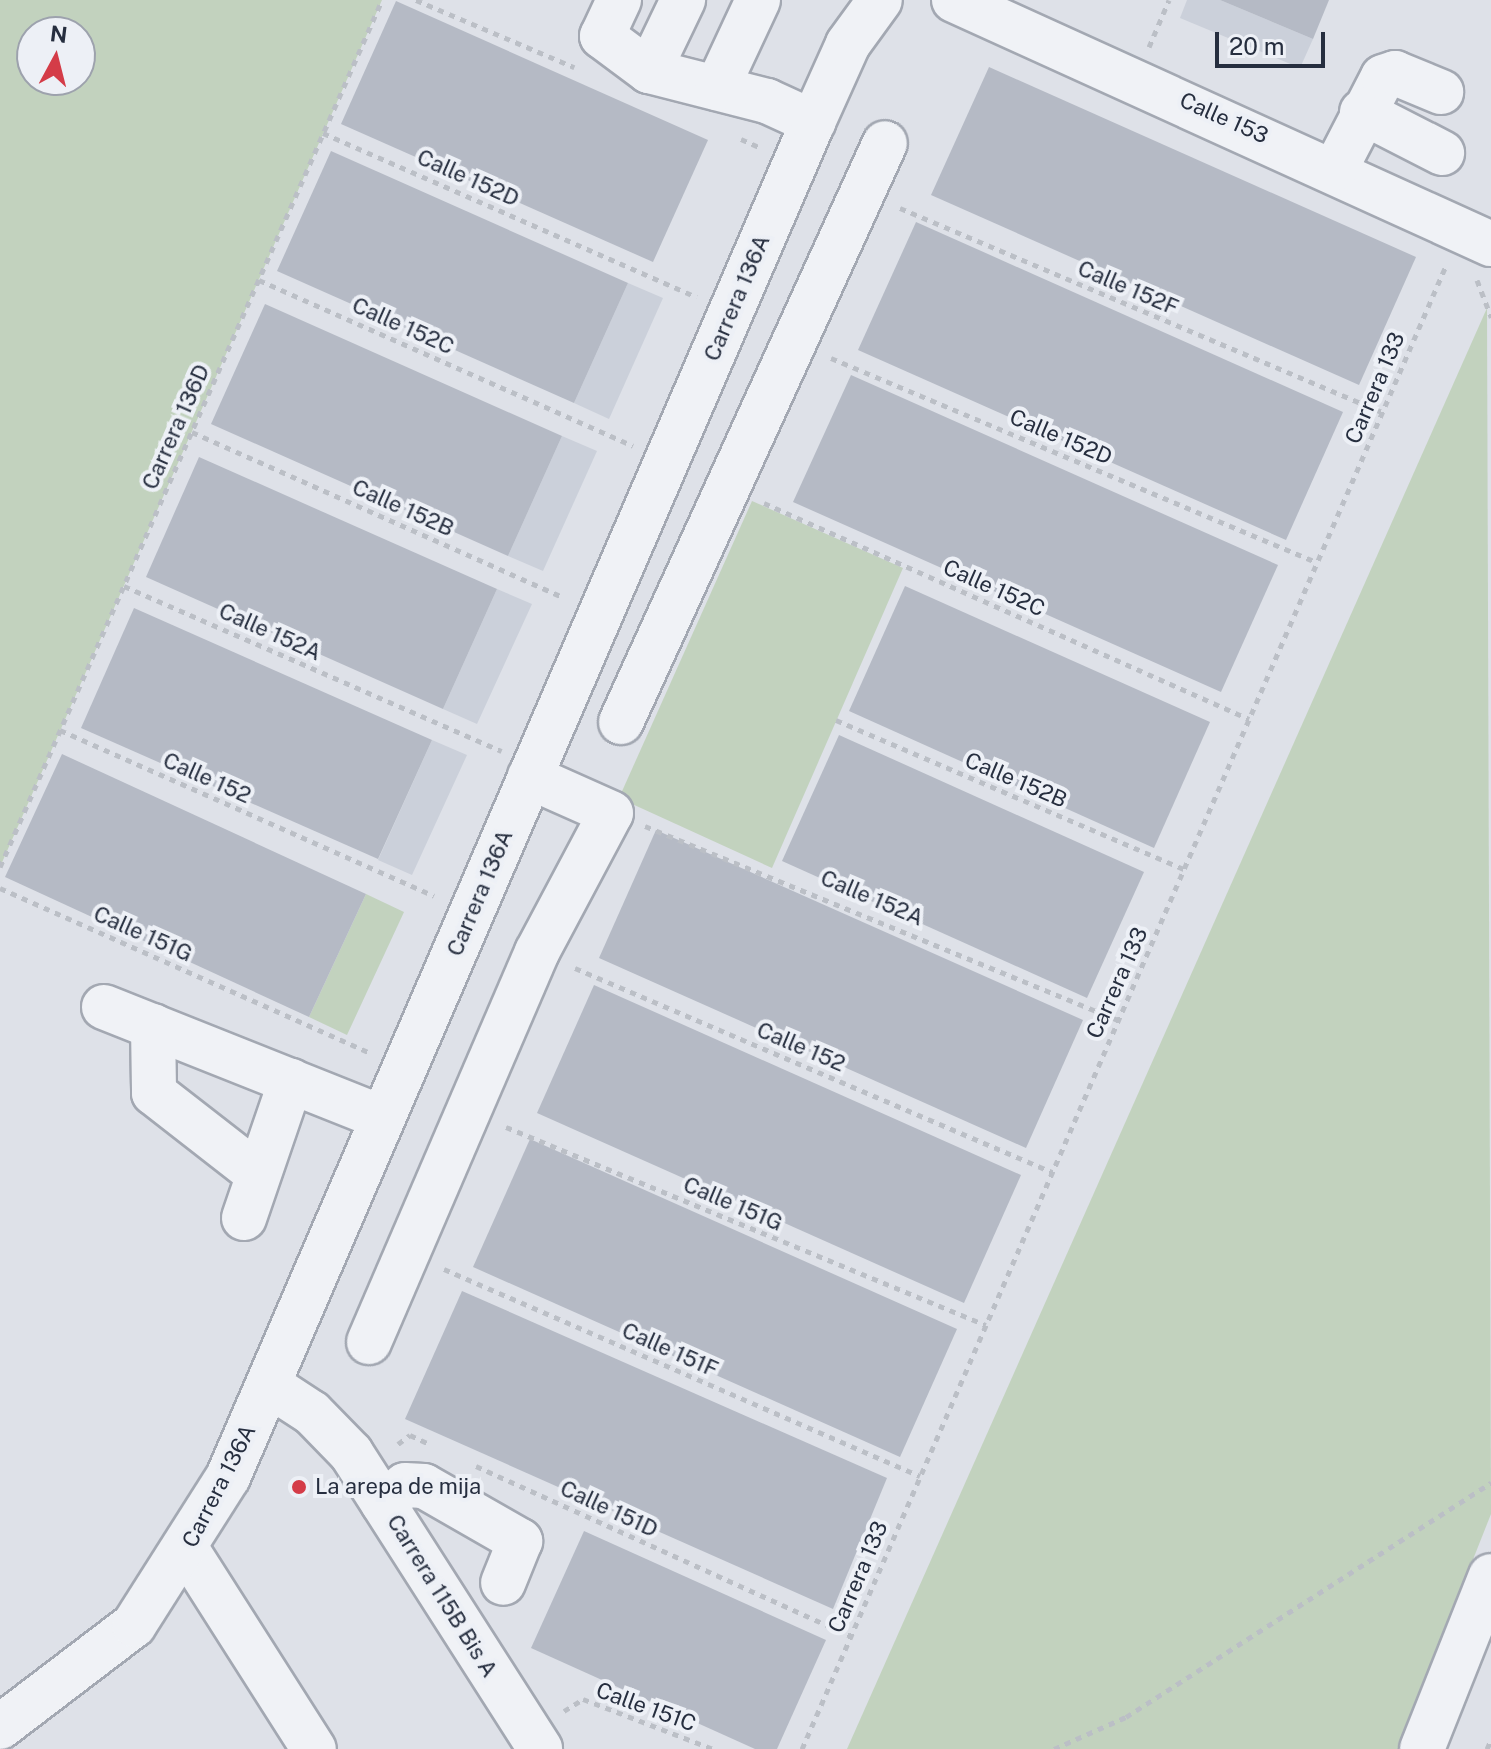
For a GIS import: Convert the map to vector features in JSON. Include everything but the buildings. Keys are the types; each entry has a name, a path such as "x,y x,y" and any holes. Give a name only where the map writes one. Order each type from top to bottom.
{"street":[{"path":"619,0 602,36 649,71 717,88 813,122"},
{"path":"649,71 683,0"},
{"path":"717,88 758,0"},
{"name":"Carrera 136A","path":"0,1727 134,1625 187,1550 269,1385 813,122 848,44 880,0"},
{"name":"Calle 153","path":"954,0 1336,168 1476,237"},
{"path":"1336,168 1378,82 1395,73 1441,92"},
{"path":"1362,112 1442,153"},
{"path":"621,722 885,143"},
{"path":"647,507 707,532"},
{"path":"369,1342 537,952 611,813 533,771"},
{"path":"104,1007 383,1118"},
{"path":"153,1026 154,1093 167,1111 258,1174"},
{"path":"244,1218 291,1081"},
{"name":"Carrera 115B Bis A","path":"269,1385 312,1413 373,1487 535,1742"},
{"path":"373,1487 424,1486 520,1541 503,1583"},
{"path":"187,1550 314,1749"},
{"path":"1422,1749 1491,1576"}],"path":[{"name":"Carrera 136D","path":"0,867 382,0"},
{"path":"1136,78 1169,0"},
{"name":"Calle 152D","path":"323,133 731,311"},
{"name":"Calle 152F","path":"862,193 1382,412"},
{"name":"Carrera 133","path":"802,1749 1382,412 1476,237"},
{"name":"Calle 152C","path":"259,280 666,461"},
{"name":"Calle 152D","path":"794,342 1317,562"},
{"name":"Calle 152B","path":"192,432 601,614"},
{"name":"Calle 152C","path":"726,487 1249,719"},
{"name":"Calle 152A","path":"124,586 533,771"},
{"name":"Calle 152B","path":"836,720 1184,869"},
{"name":"Calle 152","path":"60,730 472,913"},
{"name":"Calle 152A","path":"611,813 783,877 1118,1020"},
{"name":"Calle 151G","path":"0,888 405,1068"},
{"name":"Calle 152","path":"537,952 1052,1172"},
{"name":"Calle 151G","path":"468,1111 986,1325"},
{"name":"Calle 151F","path":"407,1253 920,1476"},
{"path":"373,1487 410,1435 438,1448"},
{"name":"Calle 151D","path":"466,1461 850,1636"},
{"path":"1054,1749 1126,1717 1491,1483"},
{"name":"Calle 151C","path":"535,1742 583,1699 713,1749"},
{"path":"1487,1749 1491,1740"}],"shaded area":[{"path":"1187,0 1220,0 1313,39 1300,68 1180,18"},
{"path":"628,283 663,298 609,419 574,403"},
{"path":"562,436 597,451 543,571 508,556"},
{"path":"497,589 532,604 477,724 443,709"},
{"path":"432,740 467,755 412,875 378,860"}],"green space":[{"path":"0,0 382,0 0,867"},
{"path":"1487,308 1491,1514 1398,1749 847,1749"},
{"path":"752,501 903,568 772,868 619,798"},
{"path":"366,894 404,912 347,1035 309,1017"}],"place":[{"name":"La arepa de mija","path":"299,1487"}]}
